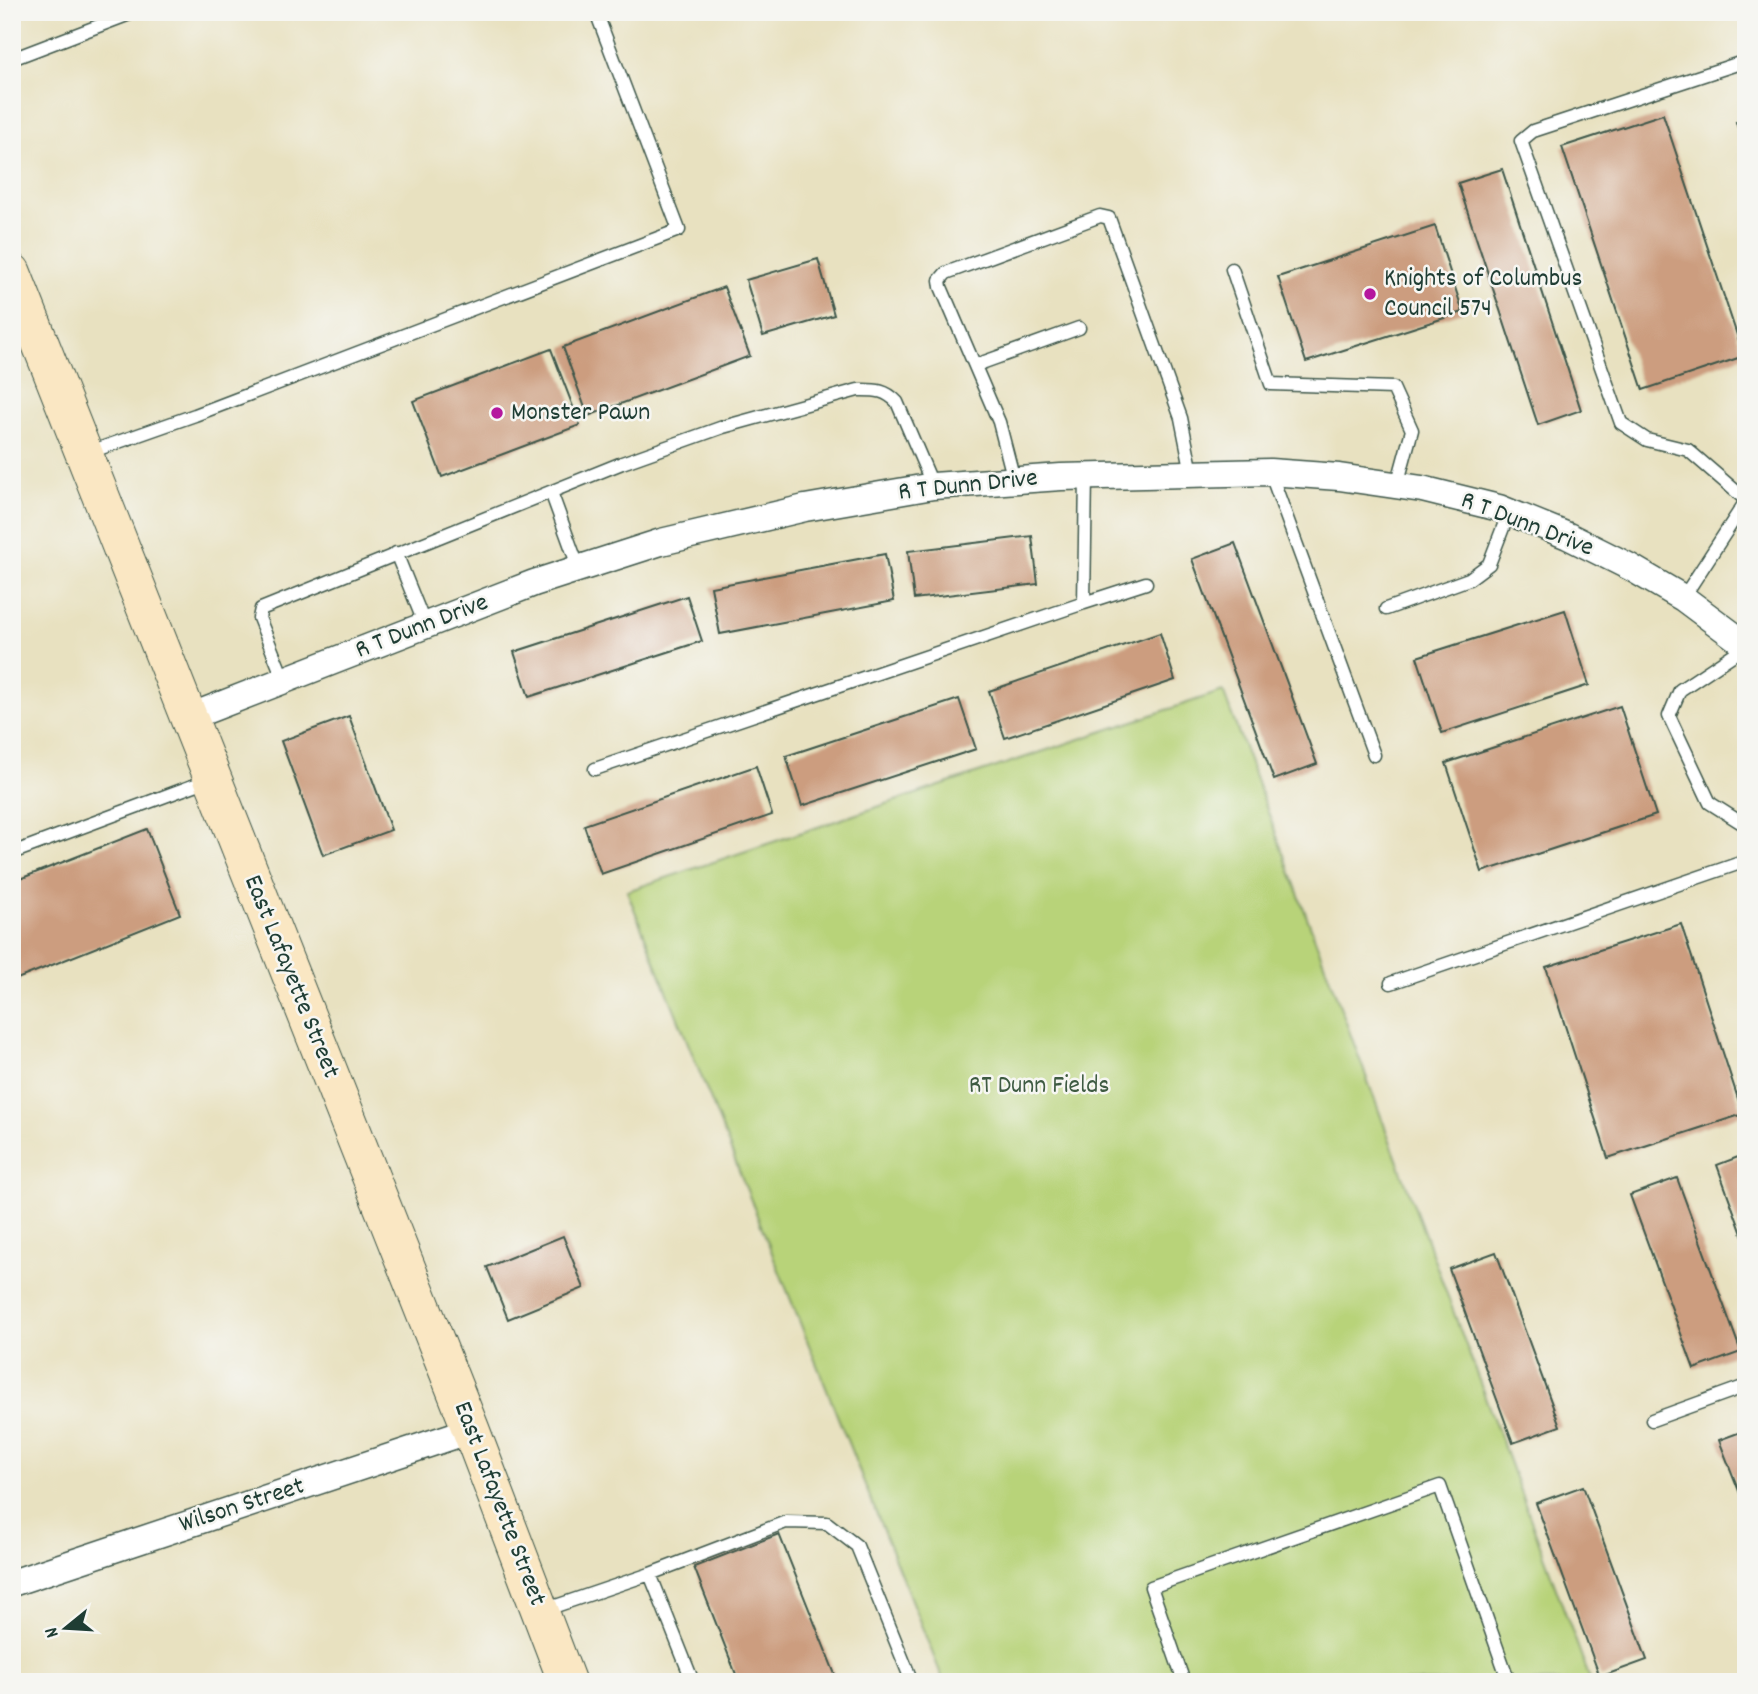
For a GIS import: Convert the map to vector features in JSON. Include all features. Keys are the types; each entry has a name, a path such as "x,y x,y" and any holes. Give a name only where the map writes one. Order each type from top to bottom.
{"street":[{"name":"East Lafayette Street","path":"12,272 471,1430 567,1682"},
{"name":"R T Dunn Drive","path":"187,718 534,583 661,542 806,508 933,486 1086,476 1270,472 1339,477 1422,489 1509,512 1568,536 1630,567 1683,598 1746,646"},
{"name":"Wilson Street","path":"12,1583 471,1430"}],"lane":[{"path":"12,59 135,12"},
{"path":"83,454 195,415 679,230 596,12"},
{"path":"1683,598 1746,501 1688,450 1647,440 1622,423 1521,141 1533,131 1746,61"},
{"path":"1013,480 999,422 940,280 946,273 1100,216 1109,218 1181,418 1192,473"},
{"path":"1232,269 1272,384 1392,388 1412,430 1397,485"},
{"path":"976,365 1079,328"},
{"path":"284,680 259,618 261,609 396,553 723,426 858,390 889,393 897,402 933,486"},
{"path":"1270,472 1374,755"},
{"path":"1084,603 1086,476"},
{"path":"551,492 579,569"},
{"path":"1386,609 1469,579 1489,564 1509,512"},
{"path":"396,553 425,625"},
{"path":"595,769 1146,583"},
{"path":"1746,646 1680,690 1670,716 1710,803 1741,822 1746,821"},
{"path":"12,853 212,779"},
{"path":"1391,983 1746,861"},
{"path":"1652,1420 1746,1386"},
{"path":"1184,1682 1151,1587 1440,1486 1508,1679 1499,1682"},
{"path":"540,1611 650,1574 786,1522 827,1523 857,1546 912,1682"},
{"path":"650,1574 693,1682"}],"green space":[{"name":"RT Dunn Fields","path":"1223,691 1591,1682 944,1682 627,891"}],"building":[{"path":"1663,114 1744,356 1643,390 1562,147"},
{"path":"1746,119 1746,150 1745,150 1736,122"},
{"path":"1502,169 1581,410 1538,425 1458,183"},
{"name":"Knights of Columbus Council 574","path":"1435,226 1463,312 1306,362 1278,277"},
{"path":"818,259 834,315 763,336 746,280"},
{"path":"724,287 750,356 588,416 563,347"},
{"name":"Monster Pawn","path":"551,349 580,425 442,477 413,401"},
{"path":"1032,536 1038,584 914,599 908,551"},
{"path":"1235,543 1317,764 1274,780 1192,559"},
{"path":"885,554 894,601 720,634 711,587"},
{"path":"687,596 702,641 529,697 514,652"},
{"path":"1565,610 1589,685 1442,733 1417,657"},
{"path":"1160,633 1175,680 1005,738 989,691"},
{"path":"959,699 976,749 802,806 786,756"},
{"path":"1620,706 1656,815 1482,872 1446,763"},
{"path":"349,716 391,830 323,855 281,741"},
{"path":"756,766 772,815 601,874 584,825"},
{"path":"147,829 180,914 12,981 12,882"},
{"path":"1681,924 1743,1114 1608,1158 1546,967"},
{"path":"1746,1154 1746,1242 1745,1242 1717,1165"},
{"path":"1677,1178 1741,1352 1694,1369 1630,1195"},
{"path":"563,1236 584,1288 508,1319 487,1267"},
{"path":"1496,1252 1560,1426 1513,1443 1449,1269"},
{"path":"1746,1430 1746,1509 1719,1440"},
{"path":"1583,1486 1647,1660 1600,1677 1536,1503"},
{"path":"779,1534 838,1682 739,1682 694,1567"}],"place":[{"name":"Knights of Columbus Council 574","path":"1370,294"},
{"name":"Monster Pawn","path":"497,413"}]}
